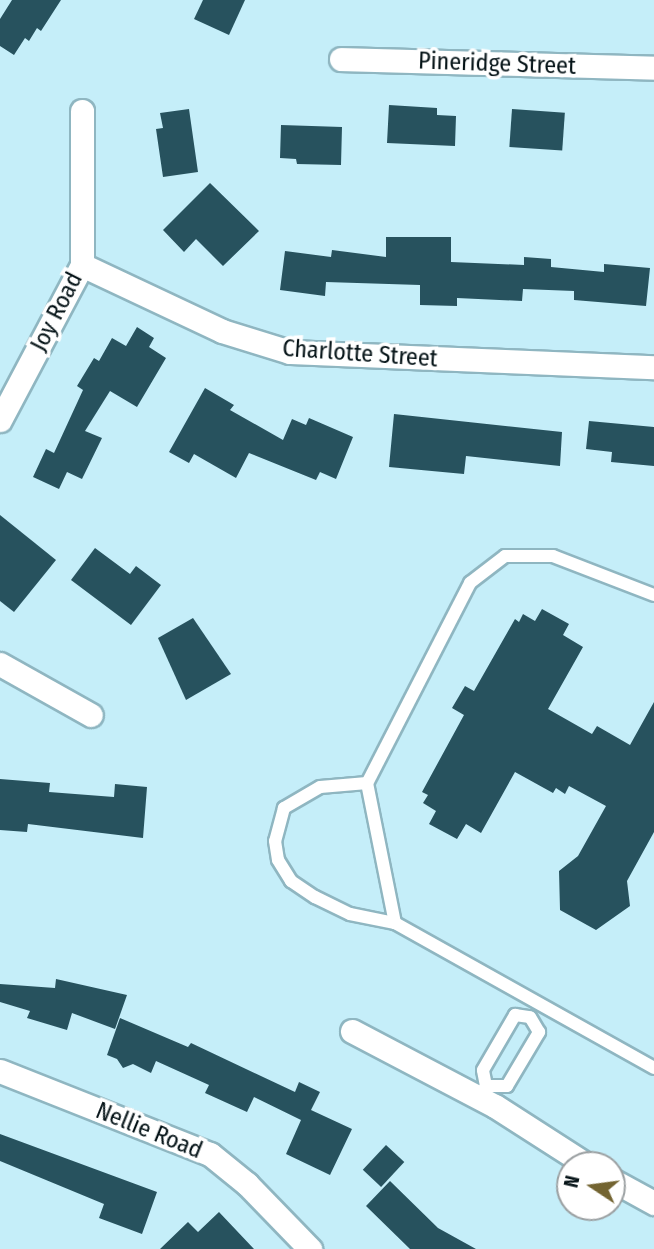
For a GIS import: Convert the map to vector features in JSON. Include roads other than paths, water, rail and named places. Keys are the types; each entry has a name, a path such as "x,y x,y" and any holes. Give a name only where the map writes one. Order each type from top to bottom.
{"street":[{"name":"Pineridge Street","path":"341,59 654,68"},
{"name":"Joy Road","path":"0,420 82,265 82,111"},
{"name":"Charlotte Street","path":"82,265 222,331 290,352 654,367"},
{"path":"0,664 90,715"},
{"path":"352,1031 483,1092 567,1151"},
{"name":"Nellie Road","path":"0,1071 210,1154 247,1184 310,1249"},
{"path":"626,1188 654,1203"}],"lane":[{"path":"395,923 367,783 470,583 505,556 553,556 654,595"},
{"path":"367,783 320,788 285,808 275,841 278,860 291,881 315,897 350,914 395,923 654,1068"},
{"path":"530,1017 537,1002"},
{"path":"515,1015 530,1017 539,1032 508,1086 483,1092 483,1070 515,1015"}]}
